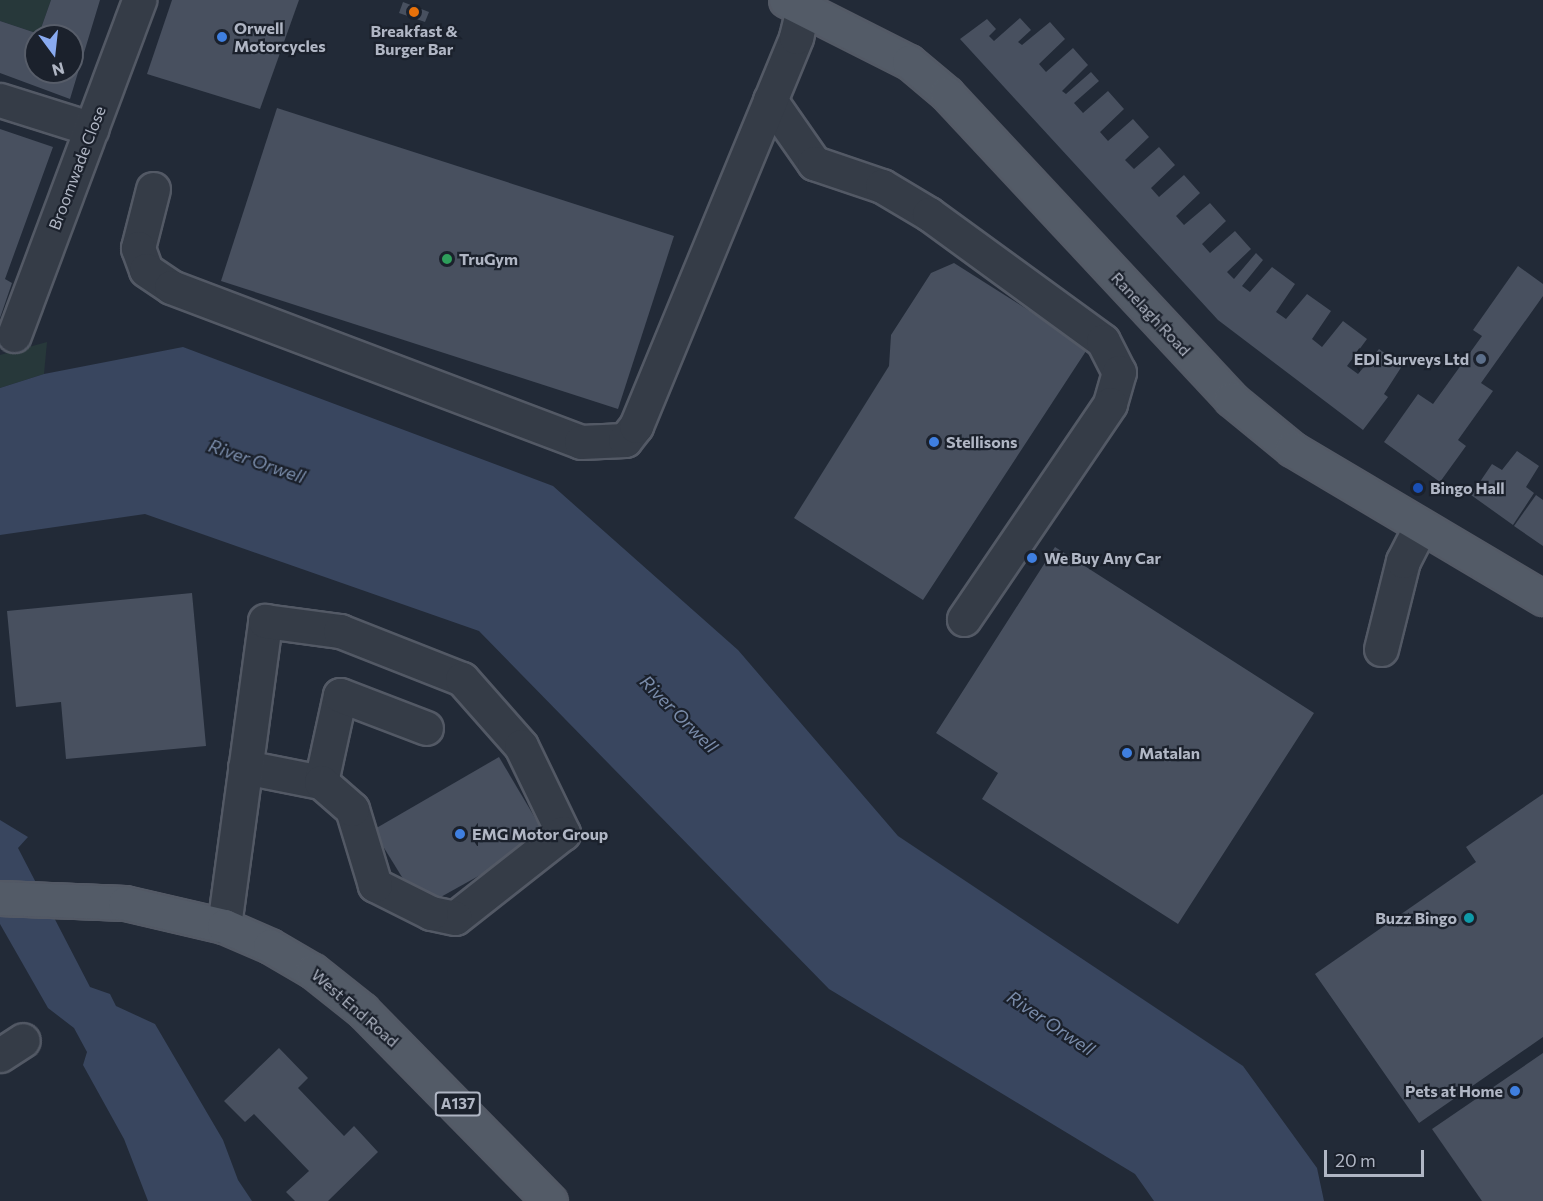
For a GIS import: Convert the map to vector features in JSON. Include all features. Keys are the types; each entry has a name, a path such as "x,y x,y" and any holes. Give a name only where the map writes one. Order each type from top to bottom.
{"main road":[{"name":"Ranelagh Road","path":"795,3 909,62 947,94 1231,399 1292,449 1543,598"},
{"name":"West End Road","path":"0,898 74,898 180,913 224,926 314,971 362,1010 550,1201"}],"street":[{"name":"Broomwade Close","path":"14,335 139,0"},
{"path":"153,189 138,248 152,277 581,442 601,444 625,440 636,426 796,37 795,3"},
{"path":"0,100 92,129"},
{"path":"770,100 814,164 882,186 929,214 1103,341 1119,372 1110,404 964,618"},
{"path":"1381,650 1403,561 1420,527"},
{"path":"224,926 245,767 265,621 340,631 462,679 521,746 563,833 455,918 431,913 375,885 352,808 321,782 245,767"},
{"path":"321,782 340,695 426,728"}],"shaded area":[{"path":"0,0 51,0 43,24 24,24 24,29 0,21"},
{"path":"47,342 44,374 0,388 0,355"}],"water":[{"name":"River Orwell","path":"183,347 553,486 738,650 898,836 1243,1066 1317,1168 1324,1201 1154,1201 1135,1174 829,989 479,631 145,514 0,535 0,388 44,374"},
{"path":"0,820 28,837 18,848 90,987 110,994 116,1006 155,1024 223,1140 238,1180 252,1201 148,1201 124,1139 83,1065 87,1052 74,1028 48,1008 0,924"}],"building":[{"path":"51,0 100,0 84,53 84,24 43,24"},
{"name":"Orwell Motorcycles","path":"172,0 299,0 260,109 147,74"},
{"name":"Breakfast & Burger Bar","path":"403,2 429,12 425,22 399,13"},
{"path":"1020,18 1031,30 1018,42 1022,45 1050,22 1065,39 1039,64 1046,72 1073,48 1088,65 1062,91 1066,94 1091,72 1099,81 1074,103 1083,113 1108,91 1124,109 1100,132 1108,141 1133,119 1149,137 1125,160 1134,169 1159,147 1175,165 1151,188 1159,197 1184,175 1200,193 1176,216 1184,225 1210,203 1226,221 1202,244 1210,253 1235,231 1251,249 1227,272 1234,279 1256,253 1263,260 1242,286 1250,292 1272,267 1295,284 1276,312 1286,319 1307,294 1331,311 1312,339 1322,347 1343,321 1367,339 1347,366 1358,374 1379,349 1402,366 1384,394 1388,397 1363,430 1218,320 960,39 987,19 996,29 989,36 994,41"},
{"path":"0,21 24,29 24,82 0,73"},
{"path":"30,84 75,84 70,99"},
{"name":"TruGym","path":"277,108 674,236 618,409 221,281"},
{"path":"0,129 53,147 5,279 12,283 0,318"},
{"name":"Stellisons","path":"954,263 1088,348 923,600 794,518 889,366 891,335 931,273"},
{"name":"EDI Surveys Ltd","path":"1518,266 1543,284 1543,296 1481,383 1493,391 1458,440 1466,446 1440,482 1384,442 1418,394 1433,404 1482,336 1473,330"},
{"path":"1517,451 1539,466 1526,487 1534,493 1513,525 1471,495 1492,464 1502,470"},
{"path":"1536,495 1543,500 1543,546 1514,526"},
{"name":"Matalan","path":"1055,547 1314,713 1178,924 982,799 998,773 936,733"},
{"path":"192,593 206,746 66,759 61,702 16,707 7,611"},
{"name":"EMG Motor Group","path":"499,757 547,838 421,908 373,830"},
{"name":"Buzz Bingo","path":"1543,794 1543,1037 1419,1123 1315,974 1476,862 1466,847"},
{"path":"279,1048 308,1078 298,1088 344,1136 354,1126 378,1152 328,1201 295,1201 286,1192 309,1171 254,1114 245,1122 224,1101"},
{"name":"Pets at Home","path":"1543,1053 1543,1201 1482,1201 1432,1129"}],"place":[{"name":"Breakfast & Burger Bar","path":"414,12"},
{"name":"Orwell Motorcycles","path":"222,37"},
{"name":"TruGym","path":"447,259"},
{"name":"EDI Surveys Ltd","path":"1481,359"},
{"name":"Stellisons","path":"934,442"},
{"name":"Bingo Hall","path":"1418,488"},
{"name":"We Buy Any Car","path":"1032,558"},
{"name":"Matalan","path":"1127,753"},
{"name":"EMG Motor Group","path":"460,834"},
{"name":"Buzz Bingo","path":"1469,918"},
{"name":"Pets at Home","path":"1515,1091"}]}
